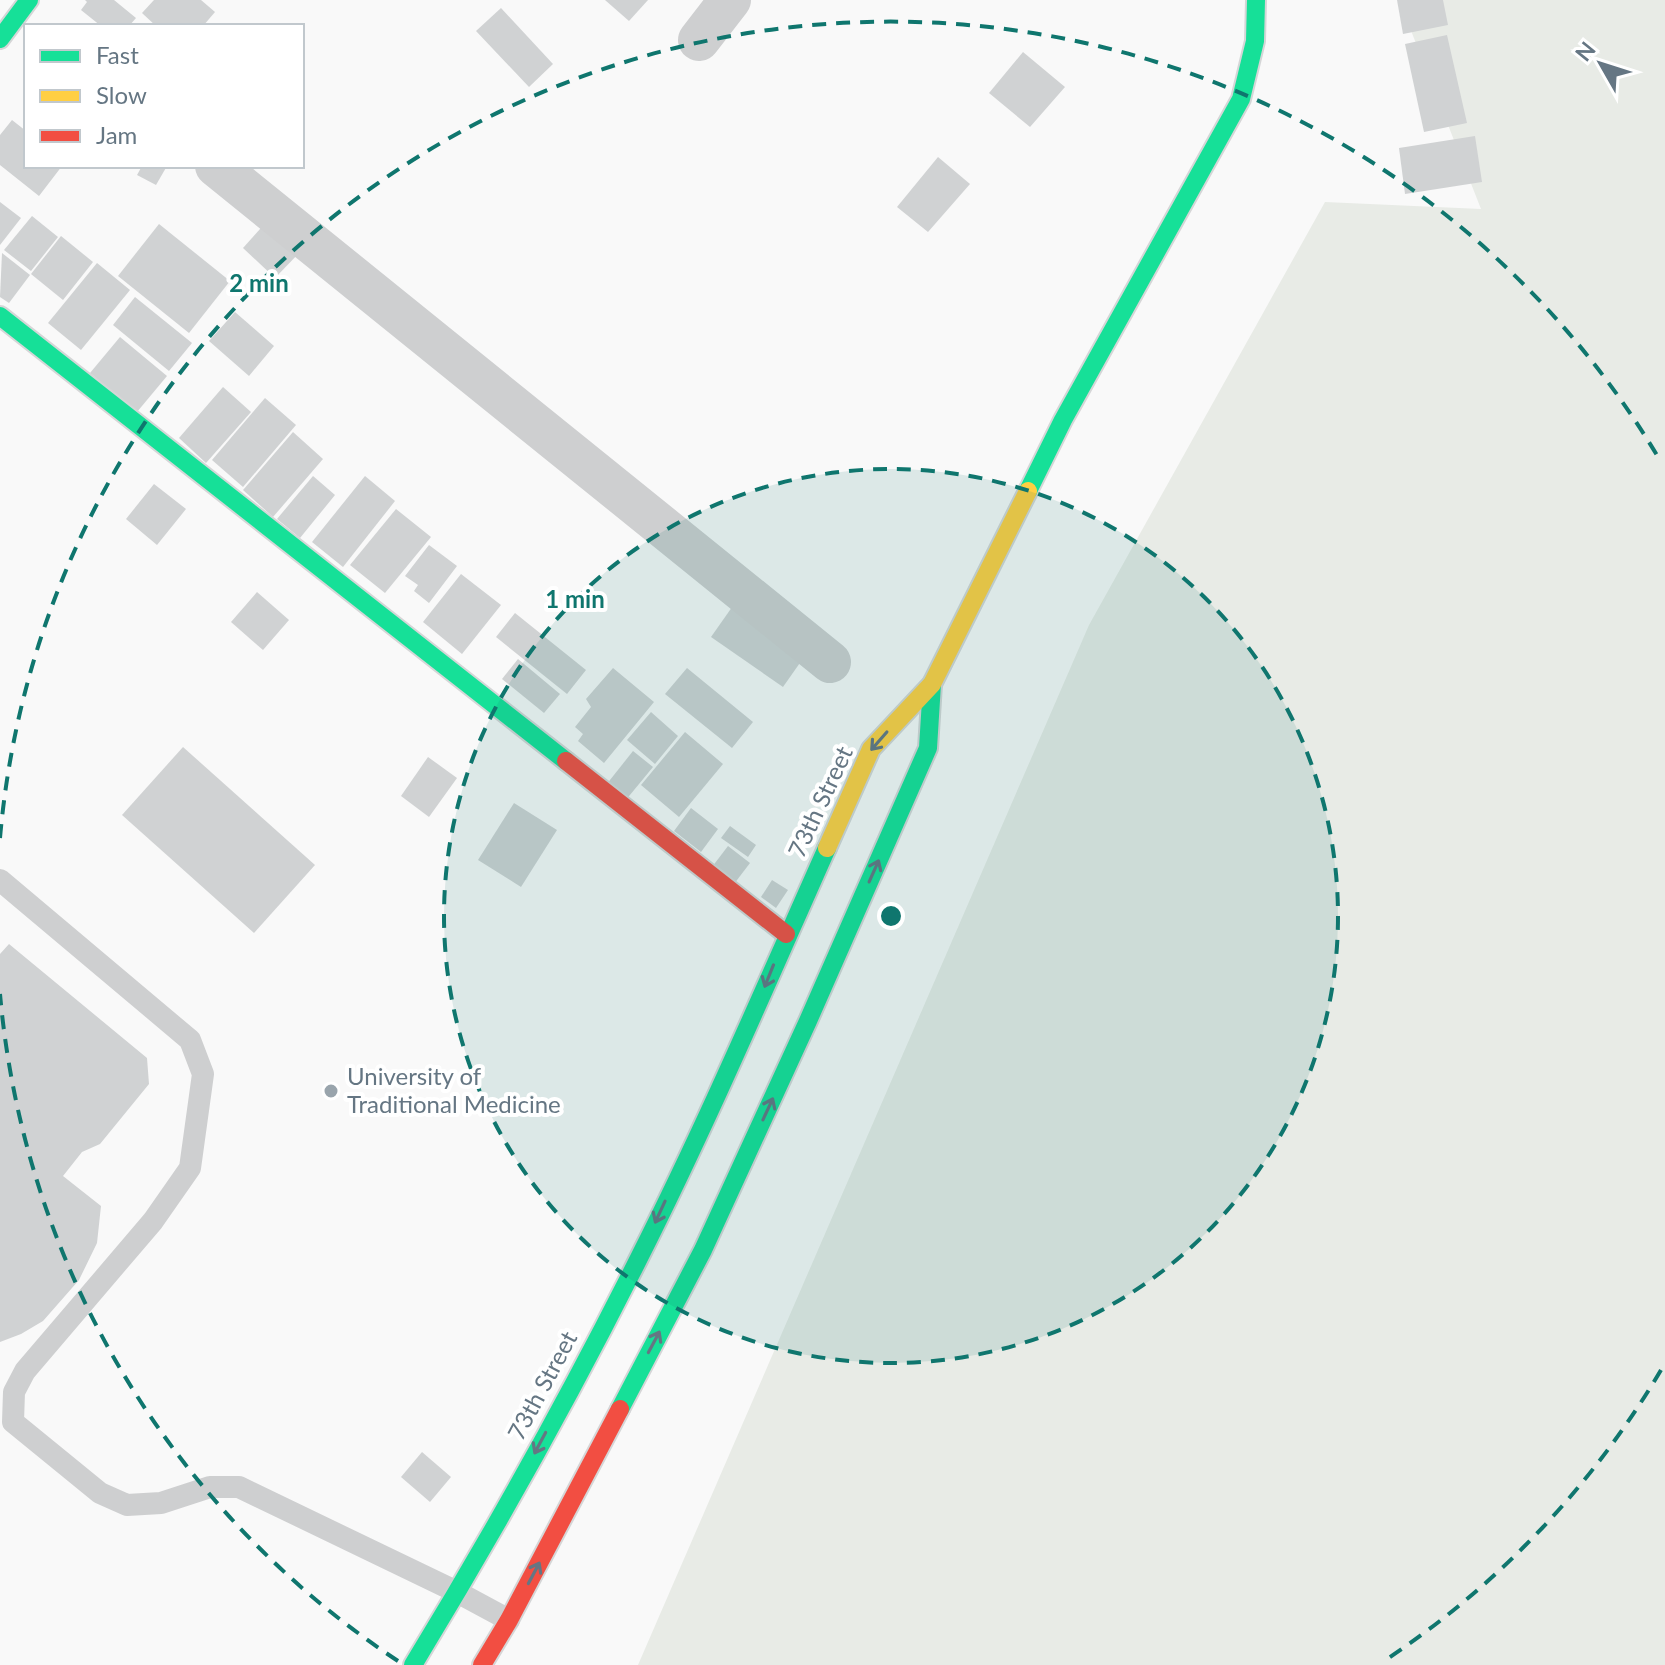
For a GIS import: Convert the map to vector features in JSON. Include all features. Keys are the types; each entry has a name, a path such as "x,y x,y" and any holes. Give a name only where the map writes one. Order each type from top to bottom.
{"main road":[{"path":"482,1665 509,1620 703,1250 928,748 932,684 1063,420 1241,99 1255,41 1256,0"},
{"path":"0,316 786,934"},
{"name":"73th Street","path":"413,1665 490,1538 640,1256 761,997 786,934 871,749 932,684"}],"street":[{"path":"699,40 730,0"},
{"path":"218,168 830,662"}],"lane":[{"path":"0,880 190,1040 203,1074 190,1168 153,1221 25,1371 14,1392 13,1422 100,1493 127,1505 161,1503 210,1487 239,1487 509,1620"}],"shaded area":[{"path":"1399,0 1665,0 1665,1665 638,1665 1089,625 1325,202 1481,209"}],"building":[{"path":"85,0 114,0 136,18 131,24 98,24 81,10 87,2"},
{"path":"154,0 201,0 215,12 205,24 154,24 142,13"},
{"path":"605,0 648,0 629,21"},
{"path":"1397,0 1443,0 1448,25 1403,34"},
{"path":"501,8 553,64 529,87 476,31"},
{"path":"1447,35 1467,123 1424,132 1405,44"},
{"path":"1023,52 1065,87 1030,127 989,93"},
{"path":"12,120 24,129 24,168 60,168 39,196 0,165 0,135"},
{"path":"1475,136 1482,182 1405,194 1399,148"},
{"path":"938,157 970,184 928,232 897,207"},
{"path":"141,168 166,168 156,185 137,175"},
{"path":"0,202 21,218 0,245"},
{"path":"32,216 58,237 31,271 4,250"},
{"path":"268,220 301,251 275,278 243,248"},
{"path":"159,224 230,281 189,333 118,276"},
{"path":"61,236 93,262 63,300 31,274"},
{"path":"2,253 30,275 9,303 0,297"},
{"path":"97,263 130,290 81,350 48,323"},
{"path":"135,297 192,343 169,371 113,325"},
{"path":"235,312 274,346 249,376 209,341"},
{"path":"120,337 167,376 137,412 90,373"},
{"path":"223,387 251,412 206,463 179,438"},
{"path":"265,398 296,425 243,487 212,460"},
{"path":"293,432 323,459 273,517 243,490"},
{"path":"313,476 335,495 300,538 277,519"},
{"path":"365,476 395,501 343,567 312,542"},
{"path":"154,484 186,509 157,545 126,519"},
{"path":"396,509 431,537 385,593 350,565"},
{"path":"429,545 457,566 429,603 414,591 418,585 405,576"},
{"path":"461,574 501,605 462,654 423,622"},
{"path":"257,592 289,620 263,650 231,622"},
{"path":"737,600 809,650 783,687 711,637"},
{"path":"515,613 586,670 567,694 496,637"},
{"path":"518,659 560,694 544,713 502,679"},
{"path":"613,668 654,702 604,763 578,741 583,734 575,727 591,707 586,699"},
{"path":"687,668 753,722 732,748 665,694"},
{"path":"651,712 678,736 655,764 627,740"},
{"path":"685,732 723,764 679,817 641,785"},
{"path":"183,747 315,865 254,933 122,815"},
{"path":"633,751 653,767 625,801 606,785"},
{"path":"428,757 457,778 429,817 401,796"},
{"path":"514,803 557,830 521,887 478,860"},
{"path":"691,808 718,829 701,852 674,831"},
{"path":"730,826 756,845 748,857 721,838"},
{"path":"728,846 750,863 734,884 712,867"},
{"path":"772,880 788,890 776,908 761,897"},
{"path":"9,944 147,1058 149,1084 100,1144 82,1152 63,1176 101,1206 97,1243 79,1280 43,1321 0,1342 0,954"},
{"path":"422,1452 451,1477 430,1502 401,1477"}],"traffic: fast":[{"path":"0,39 29,0"},
{"path":"1028,491 1063,420 1241,99 1255,41 1256,0"},
{"path":"0,316 566,761"},
{"path":"620,1409 703,1250 928,748 932,684"},
{"path":"413,1665 531,1463 640,1256 713,1105 827,848"}],"traffic: slow":[{"path":"827,848 871,749 932,684 1028,491"}],"traffic: jam":[{"path":"566,761 786,934"},
{"path":"482,1665 509,1620 620,1409"}],"place":[{"name":"University of Traditional Medicine","path":"331,1091"}]}
